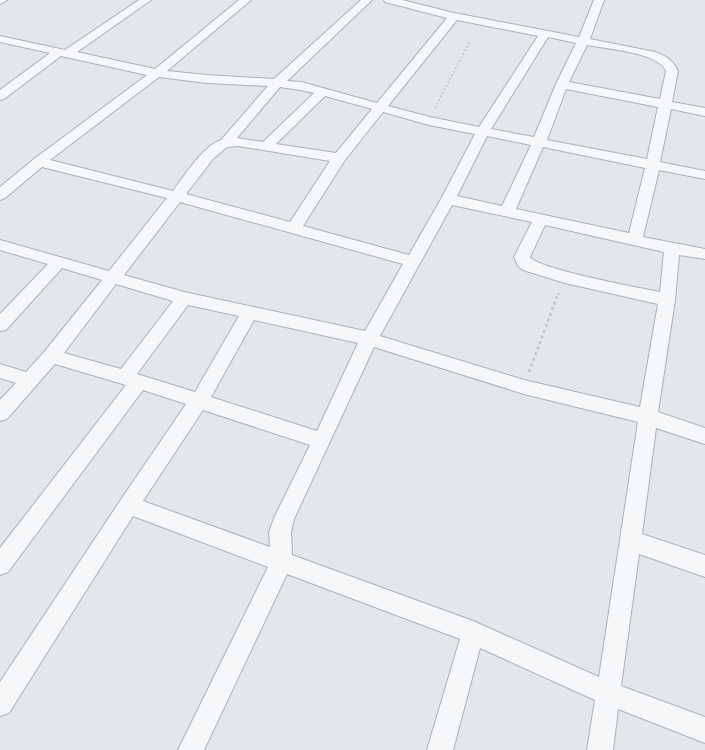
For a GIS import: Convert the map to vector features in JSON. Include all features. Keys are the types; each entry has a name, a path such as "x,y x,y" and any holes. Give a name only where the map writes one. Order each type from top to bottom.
{"street":[{"path":"0,96 143,0"},
{"path":"0,194 39,162 157,73 246,0"},
{"path":"226,143 277,83 367,0"},
{"path":"389,0 423,4 454,16 639,52 664,59 669,63 672,70 653,164 635,240"},
{"path":"506,212 539,142 562,84 583,41 599,0"},
{"path":"295,227 339,158 454,16"},
{"path":"191,750 282,562 280,532 284,518 322,441 369,339 448,199 483,131 545,33"},
{"path":"0,39 157,73 207,79 260,80 301,86 429,121 705,175"},
{"path":"562,84 705,112"},
{"path":"265,147 322,92"},
{"path":"0,413 51,356 176,196 208,156 218,147 226,143 233,142 339,158"},
{"path":"39,162 295,227 412,261"},
{"path":"448,199 705,254"},
{"path":"541,219 522,257 524,262 537,269 565,277 667,300"},
{"path":"0,245 184,298 369,339 524,387 648,417 705,436"},
{"path":"600,750 648,417 667,300 672,248"},
{"path":"0,325 59,262"},
{"path":"0,565 132,379 184,298"},
{"path":"0,704 129,504 199,401 250,312"},
{"path":"51,356 132,379 322,441"},
{"path":"0,371 30,380"},
{"path":"129,504 473,633 608,693 705,730"},
{"path":"631,541 705,566"},
{"path":"440,750 473,633"}],"path":[{"path":"429,121 470,41"},
{"path":"524,387 565,277"}]}
